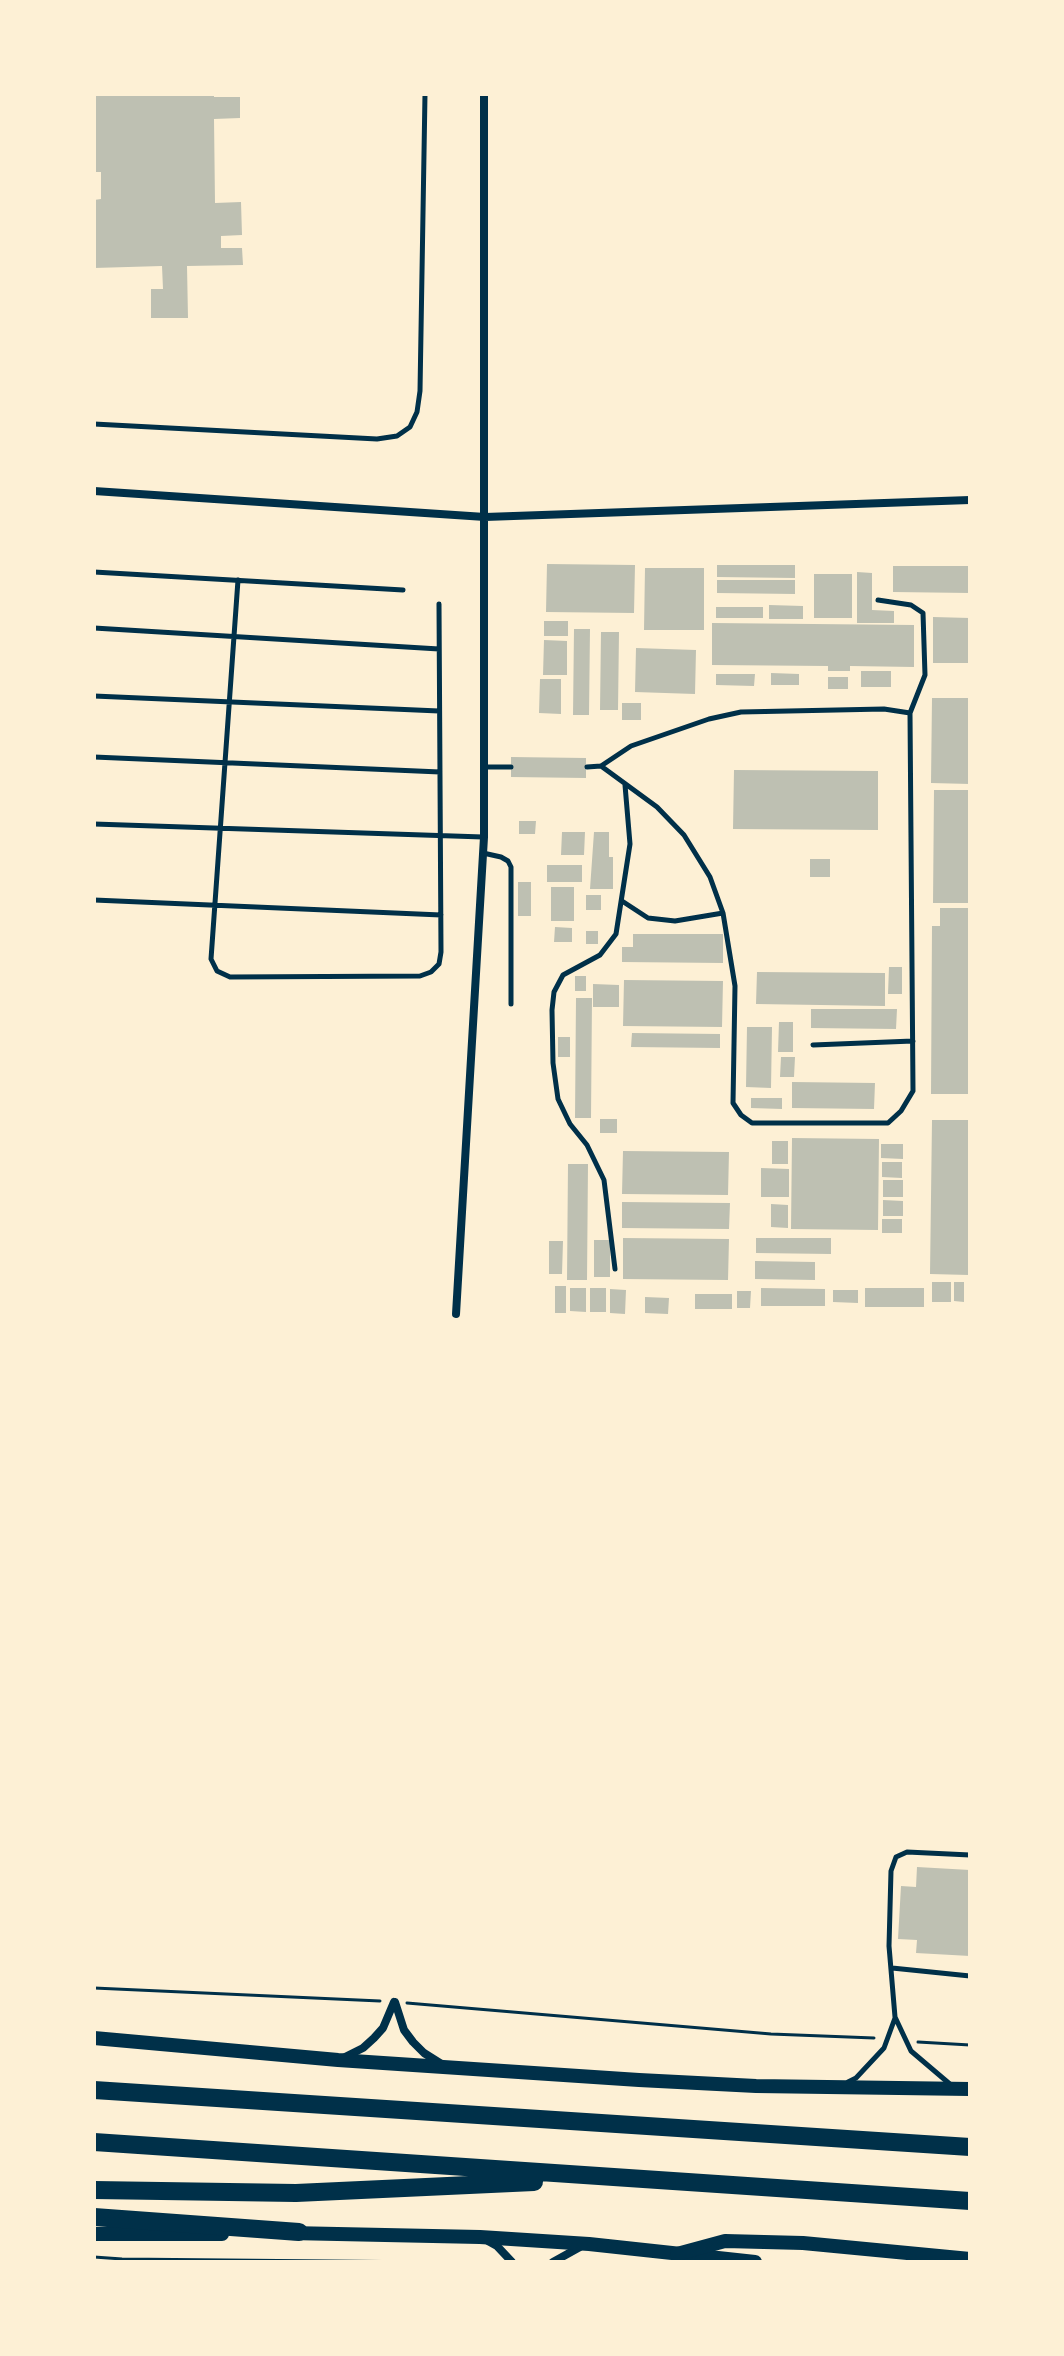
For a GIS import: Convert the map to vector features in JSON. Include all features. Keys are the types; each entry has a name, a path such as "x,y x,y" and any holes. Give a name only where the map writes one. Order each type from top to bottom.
{"highway":[{"path":"94,2089 970,2147"},
{"path":"94,2142 970,2201"},
{"path":"94,2190 296,2193 616,2178"},
{"path":"94,2217 299,2232"}],"street":[{"path":"456,1314 484,837 484,94"},
{"path":"94,491 485,517 970,500"},
{"path":"338,2060 363,2048 374,2038 383,2028 395,2002"},
{"path":"395,2002 404,2030 413,2042 424,2053 449,2068"},
{"path":"94,2038 449,2068 756,2086 962,2089"},
{"path":"94,2234 299,2232 480,2237 589,2244 755,2262"},
{"path":"480,2237 497,2246 512,2262"},
{"path":"677,2254 725,2241 803,2243 970,2259"},
{"path":"553,2262 589,2244"}],"lane":[{"path":"94,424 377,439 397,436 410,427 417,412 420,391 425,94"},
{"path":"94,572 403,590"},
{"path":"238,580 211,959 217,971 230,977 426,975 436,968 441,958 439,604"},
{"path":"601,766 657,807 684,835 710,877 723,913 735,986 733,1103 741,1115 752,1123 888,1123 901,1111 913,1091 910,713 925,675 926,629 923,613 911,605 878,600"},
{"path":"94,628 439,649"},
{"path":"94,696 439,711"},
{"path":"587,767 601,766 631,746 709,719 741,712 871,709 910,713"},
{"path":"94,757 440,772"},
{"path":"483,767 511,767"},
{"path":"615,1269 604,1180 587,1145 570,1124 558,1099 553,1063 552,1010 554,992 563,975 600,955 616,934 630,844 625,784"},
{"path":"94,824 484,837"},
{"path":"483,853 501,857 511,867 511,1004"},
{"path":"94,900 441,915"},
{"path":"622,901 648,918 675,921 723,913"},
{"path":"813,1045 913,1041"},
{"path":"962,2089 911,2051 895,2017 889,1946 891,1871 896,1857 907,1852 970,1855"},
{"path":"892,1968 970,1976"},
{"path":"835,2087 856,2078 884,2048 895,2017"}],"path":[{"path":"94,1988 395,2002 771,2034 887,2039"},
{"path":"906,2041 970,2045"},
{"path":"94,2257 434,2262"}],"building":[{"path":"94,94 214,94 214,97 240,97 240,118 214,119 215,203 241,202 242,235 221,236 221,248 242,248 243,265 187,266 188,318 151,318 151,289 163,289 162,266 94,268 94,200 101,199 101,172 94,172"},
{"path":"547,564 635,565 634,613 546,612"},
{"path":"717,565 795,565 795,578 717,577"},
{"path":"893,566 970,566 970,593 893,592"},
{"path":"645,568 704,568 704,630 644,630"},
{"path":"857,572 872,573 872,610 894,611 894,623 857,623"},
{"path":"814,574 852,574 852,618 814,618"},
{"path":"717,580 795,580 795,594 717,593"},
{"path":"769,605 803,606 803,619 769,619"},
{"path":"716,607 763,607 763,618 716,618"},
{"path":"933,617 970,618 970,663 933,663"},
{"path":"544,621 568,621 568,636 544,636"},
{"path":"712,623 914,625 914,667 850,666 850,671 828,671 828,666 712,665"},
{"path":"574,629 590,629 589,715 573,715"},
{"path":"601,632 619,632 618,710 600,710"},
{"path":"544,640 567,641 567,675 543,675"},
{"path":"636,648 696,650 695,694 635,692"},
{"path":"861,671 891,671 891,687 861,687"},
{"path":"771,673 799,674 799,685 771,685"},
{"path":"716,674 755,674 754,686 716,685"},
{"path":"828,677 848,677 848,689 828,689"},
{"path":"540,679 561,679 561,714 539,713"},
{"path":"932,698 970,698 970,784 931,783"},
{"path":"622,703 641,703 641,720 622,720"},
{"path":"511,757 586,758 586,778 511,777"},
{"path":"734,770 878,771 878,830 733,829"},
{"path":"934,790 970,790 970,903 933,903"},
{"path":"519,821 536,821 535,834 519,834"},
{"path":"562,832 585,832 584,855 561,855"},
{"path":"594,832 609,832 613,889 590,889"},
{"path":"810,859 830,859 830,877 810,877"},
{"path":"547,865 582,865 582,882 547,882"},
{"path":"518,882 531,882 531,916 518,916"},
{"path":"551,887 574,887 574,921 551,921"},
{"path":"586,895 601,895 601,910 586,910"},
{"path":"940,908 970,908 970,1094 931,1094 932,926 940,926"},
{"path":"555,927 572,928 572,942 554,942"},
{"path":"586,931 598,931 598,944 586,944"},
{"path":"633,934 723,934 723,963 622,962 622,947 633,947"},
{"path":"889,967 902,967 902,994 888,994"},
{"path":"757,972 885,973 885,1006 756,1004"},
{"path":"575,976 586,976 586,991 575,991"},
{"path":"624,980 723,981 722,1027 623,1026"},
{"path":"593,984 619,985 619,1007 593,1007"},
{"path":"576,998 592,998 591,1118 575,1118"},
{"path":"811,1009 897,1009 896,1029 811,1028"},
{"path":"779,1022 793,1022 793,1052 778,1052"},
{"path":"747,1027 772,1027 771,1088 746,1087"},
{"path":"632,1033 720,1034 720,1048 631,1047"},
{"path":"558,1037 570,1037 570,1057 558,1057"},
{"path":"781,1057 795,1057 794,1077 780,1077"},
{"path":"792,1082 875,1083 874,1109 792,1108"},
{"path":"751,1098 782,1098 782,1109 751,1108"},
{"path":"600,1119 617,1119 617,1133 600,1133"},
{"path":"932,1120 970,1120 969,1275 930,1274"},
{"path":"792,1138 879,1139 878,1230 791,1229"},
{"path":"772,1141 788,1141 788,1164 772,1164"},
{"path":"881,1144 903,1144 903,1159 881,1158"},
{"path":"623,1151 729,1152 728,1195 622,1194"},
{"path":"882,1162 902,1162 902,1178 882,1177"},
{"path":"568,1164 588,1164 587,1280 567,1280"},
{"path":"761,1168 789,1169 789,1197 761,1197"},
{"path":"883,1180 903,1180 903,1197 883,1197"},
{"path":"883,1200 903,1201 903,1216 883,1216"},
{"path":"622,1202 730,1203 729,1229 622,1228"},
{"path":"771,1204 788,1205 788,1228 771,1227"},
{"path":"882,1219 902,1219 902,1233 882,1233"},
{"path":"623,1238 729,1239 728,1280 623,1279"},
{"path":"756,1238 831,1238 831,1254 756,1253"},
{"path":"594,1240 610,1240 610,1277 594,1277"},
{"path":"549,1241 563,1241 562,1274 549,1274"},
{"path":"755,1261 815,1262 815,1280 755,1279"},
{"path":"932,1282 951,1282 951,1302 932,1302"},
{"path":"954,1282 964,1282 964,1302 954,1301"},
{"path":"555,1286 566,1286 566,1313 555,1313"},
{"path":"570,1288 586,1288 586,1312 570,1311"},
{"path":"590,1288 606,1288 606,1312 590,1312"},
{"path":"761,1288 825,1289 825,1306 761,1306"},
{"path":"865,1288 924,1288 924,1307 865,1307"},
{"path":"610,1289 626,1290 625,1314 610,1313"},
{"path":"833,1290 858,1290 858,1303 833,1302"},
{"path":"737,1291 751,1291 750,1308 737,1308"},
{"path":"695,1294 732,1294 732,1309 695,1309"},
{"path":"645,1297 669,1298 668,1314 645,1313"},
{"path":"917,1867 970,1870 970,1956 916,1953 917,1940 898,1939 901,1886 916,1887"}]}
